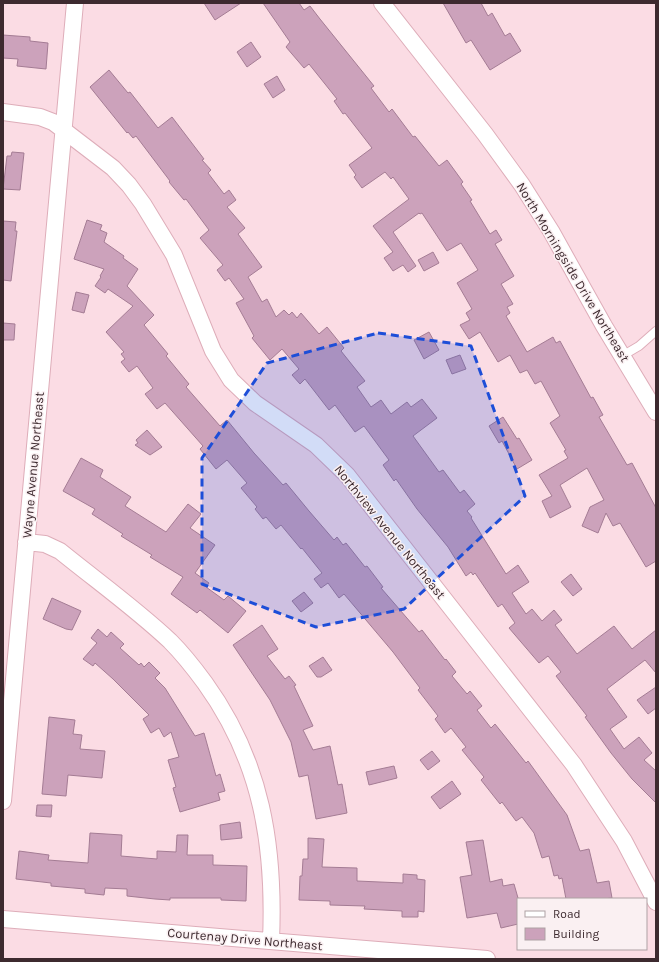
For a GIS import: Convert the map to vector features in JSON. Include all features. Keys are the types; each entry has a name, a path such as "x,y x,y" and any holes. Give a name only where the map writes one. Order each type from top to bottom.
{"street":[{"name":"Wayne Avenue Northeast","path":"3,801 75,3"},
{"name":"North Morningside Drive Northeast","path":"382,3 485,134 522,185 551,231 622,356 656,412"},
{"name":"Northview Avenue Northeast","path":"3,112 40,117 64,128 113,168 129,185 143,204 174,255 213,351 231,380 255,403 316,445 347,475 574,765 624,841 656,902"},
{"path":"26,542 44,544 60,551 150,623 171,642 190,663 220,704 246,755 256,782 263,810 269,855 272,913 271,941"},
{"name":"Courtenay Drive Northeast","path":"3,919 487,959"}],"lane":[{"path":"622,356 640,346 656,331"}],"highlighted area":[{"path":"378,333 471,346 525,496 404,609 316,627 202,584 202,458 267,363"}],"building":[{"path":"204,3 241,3 215,20"},
{"path":"263,3 299,3 304,10 310,6 374,86 371,88 389,112 392,109 413,137 415,136 439,166 447,160 463,182 461,184 472,200 470,201 490,234 496,230 502,240 495,244 514,276 501,284 513,304 507,307 510,313 506,316 527,352 553,337 556,343 560,341 591,398 593,397 603,415 599,417 627,465 632,463 656,508 656,561 646,567 620,523 613,526 606,513 598,533 582,526 590,507 604,500 587,468 560,485 571,507 550,518 542,501 552,496 539,475 568,458 564,451 566,450 550,423 560,416 541,381 535,384 527,370 520,373 510,355 498,362 480,332 469,339 460,325 470,320 466,313 472,309 457,283 478,270 461,243 447,251 422,213 419,213 393,232 416,266 408,272 403,265 393,271 384,258 393,252 373,226 409,199 393,177 391,179 385,172 362,188 354,177 356,175 349,165 372,148 345,113 343,114 334,101 337,99 309,64 304,68 286,47 290,42"},
{"path":"443,3 481,3 488,16 492,13 505,36 510,33 521,51 490,70 471,40 466,43"},
{"path":"3,35 30,37 30,41 48,43 46,69 17,66 18,59 3,58"},
{"path":"251,42 261,57 247,67 237,52"},
{"path":"109,70 128,93 130,92 158,128 172,117 204,159 202,160 211,170 208,173 224,194 229,190 236,200 227,207 245,228 238,234 262,267 248,277 262,302 267,299 276,317 284,310 289,315 292,312 297,318 301,313 319,334 327,327 344,348 341,351 365,381 357,387 371,407 381,400 391,414 407,402 411,407 422,399 437,418 413,436 439,472 443,470 460,493 464,490 475,504 467,511 506,574 518,565 529,582 512,593 526,614 532,609 542,621 554,610 562,620 555,625 577,654 614,626 632,649 656,630 656,673 645,660 607,689 627,717 610,729 624,749 639,737 652,753 644,760 656,771 656,803 632,779 611,753 585,717 587,716 556,676 561,672 548,656 539,663 509,628 515,623 502,604 498,607 475,573 473,575 471,572 466,576 448,547 417,509 396,479 394,481 383,465 389,460 364,426 355,432 335,405 329,410 305,379 300,384 292,375 299,369 282,349 270,360 252,338 254,336 236,303 244,299 229,278 225,281 217,270 223,265 200,238 209,230 186,199 184,200 169,182 170,181 136,136 133,138 128,132 127,133 90,87"},
{"path":"277,76 285,90 273,98 264,84"},
{"path":"12,152 24,153 20,190 3,189 7,156 11,156"},
{"path":"87,220 102,225 100,230 107,233 104,242 124,256 123,258 138,269 127,286 154,315 144,325 168,354 166,356 189,384 186,387 220,426 227,420 283,485 286,483 334,540 337,537 343,545 346,543 365,567 367,566 383,587 381,588 419,632 422,630 456,672 452,676 467,694 470,691 482,706 477,710 491,728 495,724 526,763 528,761 567,815 580,851 589,849 597,883 609,881 612,898 566,898 562,878 559,879 558,875 554,876 549,856 542,858 534,833 522,817 516,821 502,802 500,804 481,780 484,777 462,750 466,747 451,728 445,733 435,719 438,716 418,690 420,688 393,652 344,594 339,598 328,583 321,588 314,579 322,573 281,525 276,529 266,517 263,519 255,509 257,507 241,488 247,483 227,460 216,469 200,449 203,446 165,403 157,409 145,394 153,388 137,366 129,372 121,362 125,359 121,354 124,352 106,332 133,306 108,289 105,293 95,286 104,269 74,259"},
{"path":"3,221 16,222 15,231 17,231 11,281 3,280"},
{"path":"433,252 439,263 424,271 418,260"},
{"path":"76,292 89,295 84,313 72,310"},
{"path":"3,323 15,324 14,340 3,340"},
{"path":"429,332 439,350 424,359 414,340"},
{"path":"460,355 466,369 452,374 446,360"},
{"path":"503,417 517,439 519,438 532,460 517,469 502,441 499,443 489,426"},
{"path":"147,430 162,447 150,455 135,445 138,443 136,440"},
{"path":"81,458 103,470 100,477 131,497 125,506 166,532 188,504 201,514 190,528 215,545 195,573 209,583 206,587 224,600 228,596 246,611 228,633 200,610 197,613 171,594 183,577 150,557 152,555 121,536 123,534 92,514 95,509 63,491"},
{"path":"571,574 582,589 573,596 561,582"},
{"path":"304,592 313,603 301,612 292,601"},
{"path":"52,598 81,611 72,630 43,619"},
{"path":"262,625 278,649 267,656 285,679 289,676 296,685 294,686 313,726 303,730 313,750 330,746 338,785 342,784 347,813 316,819 308,775 299,777 291,742 270,700 233,645"},
{"path":"98,629 107,637 111,632 124,644 120,648 139,665 141,663 144,667 149,662 160,673 155,678 165,688 195,736 204,733 216,776 220,774 225,791 218,793 220,800 180,812 173,788 176,787 168,760 179,757 171,732 164,737 159,728 151,733 143,719 149,715 95,663 93,666 83,659 97,643 91,638"},
{"path":"323,657 332,670 321,677 317,677 309,666"},
{"path":"656,687 656,708 648,714 637,700"},
{"path":"49,717 75,720 73,734 82,735 80,749 105,751 102,778 68,775 66,796 42,794"},
{"path":"432,751 440,761 428,770 420,760"},
{"path":"394,766 397,778 369,785 366,772"},
{"path":"452,781 461,794 440,809 431,797"},
{"path":"37,805 52,805 51,817 36,816"},
{"path":"240,822 242,838 221,840 220,825"},
{"path":"90,833 122,835 121,856 157,859 157,851 176,852 177,835 188,835 187,855 213,855 213,865 247,866 246,901 221,900 221,898 170,898 170,900 155,899 127,896 127,889 105,888 104,895 85,893 85,889 51,886 51,883 16,879 19,851 49,855 48,860 88,863"},
{"path":"308,838 324,839 322,867 357,868 357,881 403,883 403,874 417,875 417,879 425,880 424,912 418,911 418,917 402,917 402,911 364,909 365,906 330,905 330,901 299,900 300,876 302,876 303,859 308,859"},
{"path":"483,840 490,882 502,879 503,886 514,884 518,898 517,924 501,928 497,913 467,918 460,877 472,875 466,842"}]}
